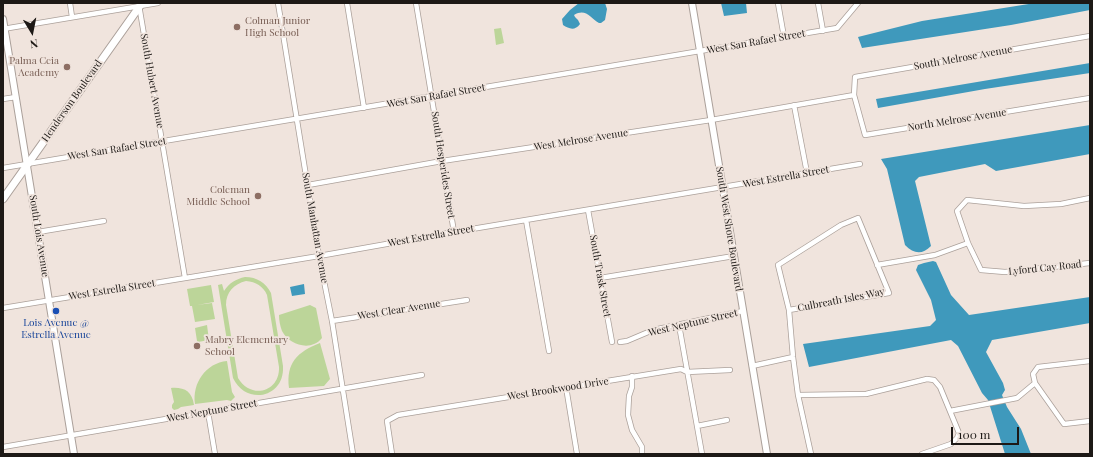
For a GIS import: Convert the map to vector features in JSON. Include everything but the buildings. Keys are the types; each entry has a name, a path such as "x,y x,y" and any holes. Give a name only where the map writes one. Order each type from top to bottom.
{"main road":[{"name":"Henderson Boulevard","path":"3,198 140,4"}],"street":[{"path":"70,3 72,17"},
{"path":"4,29 140,4 158,3"},
{"name":"South Manhattan Avenue","path":"278,3 353,454"},
{"path":"347,3 364,108"},
{"name":"South Hesperides Street","path":"416,3 454,232"},
{"name":"South West Shore Boulevard","path":"692,3 767,454"},
{"path":"778,3 784,37"},
{"path":"818,3 823,31"},
{"name":"West San Rafael Street","path":"3,168 823,31 837,28 858,3"},
{"name":"South Hubert Avenue","path":"140,4 185,278"},
{"name":"South Lois Avenue","path":"3,19 74,454"},
{"name":"South Melrose Avenue","path":"854,95 855,76 1090,36"},
{"name":"North Melrose Avenue","path":"854,95 865,135 1090,98"},
{"name":"West Melrose Avenue","path":"308,185 442,161 711,120 854,95"},
{"path":"3,99 16,97"},
{"path":"794,106 807,173"},
{"name":"West Estrella Street","path":"3,308 860,164"},
{"path":"811,454 798,395 789,310 778,265 841,225 858,218 877,265 935,255 968,243 957,211 967,200 1024,206 1061,204 1090,198"},
{"name":"South Trask Street","path":"588,210 612,342"},
{"path":"526,220 549,351"},
{"path":"38,232 104,221"},
{"name":"Lyford Cay Road","path":"968,243 981,270 1005,272 1090,264"},
{"path":"600,278 734,256"},
{"name":"Culbreath Isles Way","path":"789,310 889,293 877,265"},
{"name":"West Clear Avenue","path":"332,321 467,300"},
{"name":"West Neptune Street","path":"620,342 627,341 653,330 743,311"},
{"path":"679,325 702,454"},
{"path":"752,366 793,357"},
{"path":"1090,361 1038,367 1033,374 1035,383 1064,424 1090,421"},
{"name":"West Brookwood Drive","path":"392,454 387,421 398,415 681,369 687,372 730,370"},
{"name":"West Neptune Street","path":"3,447 422,375"},
{"path":"632,376 628,415 632,430 642,447 642,454"},
{"path":"798,395 866,394 927,379 934,380 940,387 959,433 957,438 951,444 922,454"},
{"path":"950,411 1017,398 1035,383"},
{"path":"566,387 577,454"},
{"path":"208,412 215,454"},
{"path":"697,426 727,420"}],"green space":[{"path":"501,28 504,43 496,45 494,29"},
{"path":"245,277 257,279 267,286 271,293 283,366 282,377 278,385 271,391 264,394 255,395 247,392 239,387 233,378 218,285 222,284 224,291 236,280","holes":["242,282 256,283 267,295 279,367 278,376 275,382 270,387 257,391 244,385 238,378 226,305 227,296 234,286"]},
{"path":"211,285 214,302 197,305 212,303 215,319 195,322 187,289"},
{"path":"310,305 316,308 322,338 312,345 300,345 285,336 279,321 279,315"},
{"path":"207,325 209,340 198,342 195,328"},
{"path":"320,343 330,379 324,386 289,388 289,372 291,365 305,350"},
{"path":"227,361 232,392 235,397 231,401 227,400 195,404 196,389 202,375 213,366"},
{"path":"171,388 180,388 187,391 193,400 194,405 181,407 174,410 172,408 174,402"}],"water":[{"path":"579,3 605,3 607,9 605,20 599,23 588,14 578,13 574,15 580,24 576,28 570,28 563,25 562,19"},
{"path":"721,3 746,3 747,13 724,16"},
{"path":"1035,3 1090,3 1090,10 1011,25 862,48 858,37 922,21"},
{"path":"1090,63 1090,73 985,89 878,108 876,99"},
{"path":"1090,125 1090,154 996,171 985,164 919,177 915,181 931,246 924,251 915,252 905,245 887,169 881,159"},
{"path":"933,261 936,262 951,295 969,315 1090,297 1090,323 992,340 986,352 1003,383 1005,390 1002,395 1007,407 1021,429 1031,454 1005,454 988,400 982,393 958,346 951,340 809,367 803,344 930,326 936,320 931,300 916,270 918,265"},
{"path":"304,284 305,294 292,296 290,287"}],"place":[{"name":"Colman Junior High School","path":"237,27"},
{"name":"Palma Ceia Academy","path":"67,67"},
{"name":"Coleman Middle School","path":"258,196"},
{"name":"Lois Avenue @ Estrella Avenue","path":"56,311"},
{"name":"Mabry Elementary School","path":"197,346"}]}
